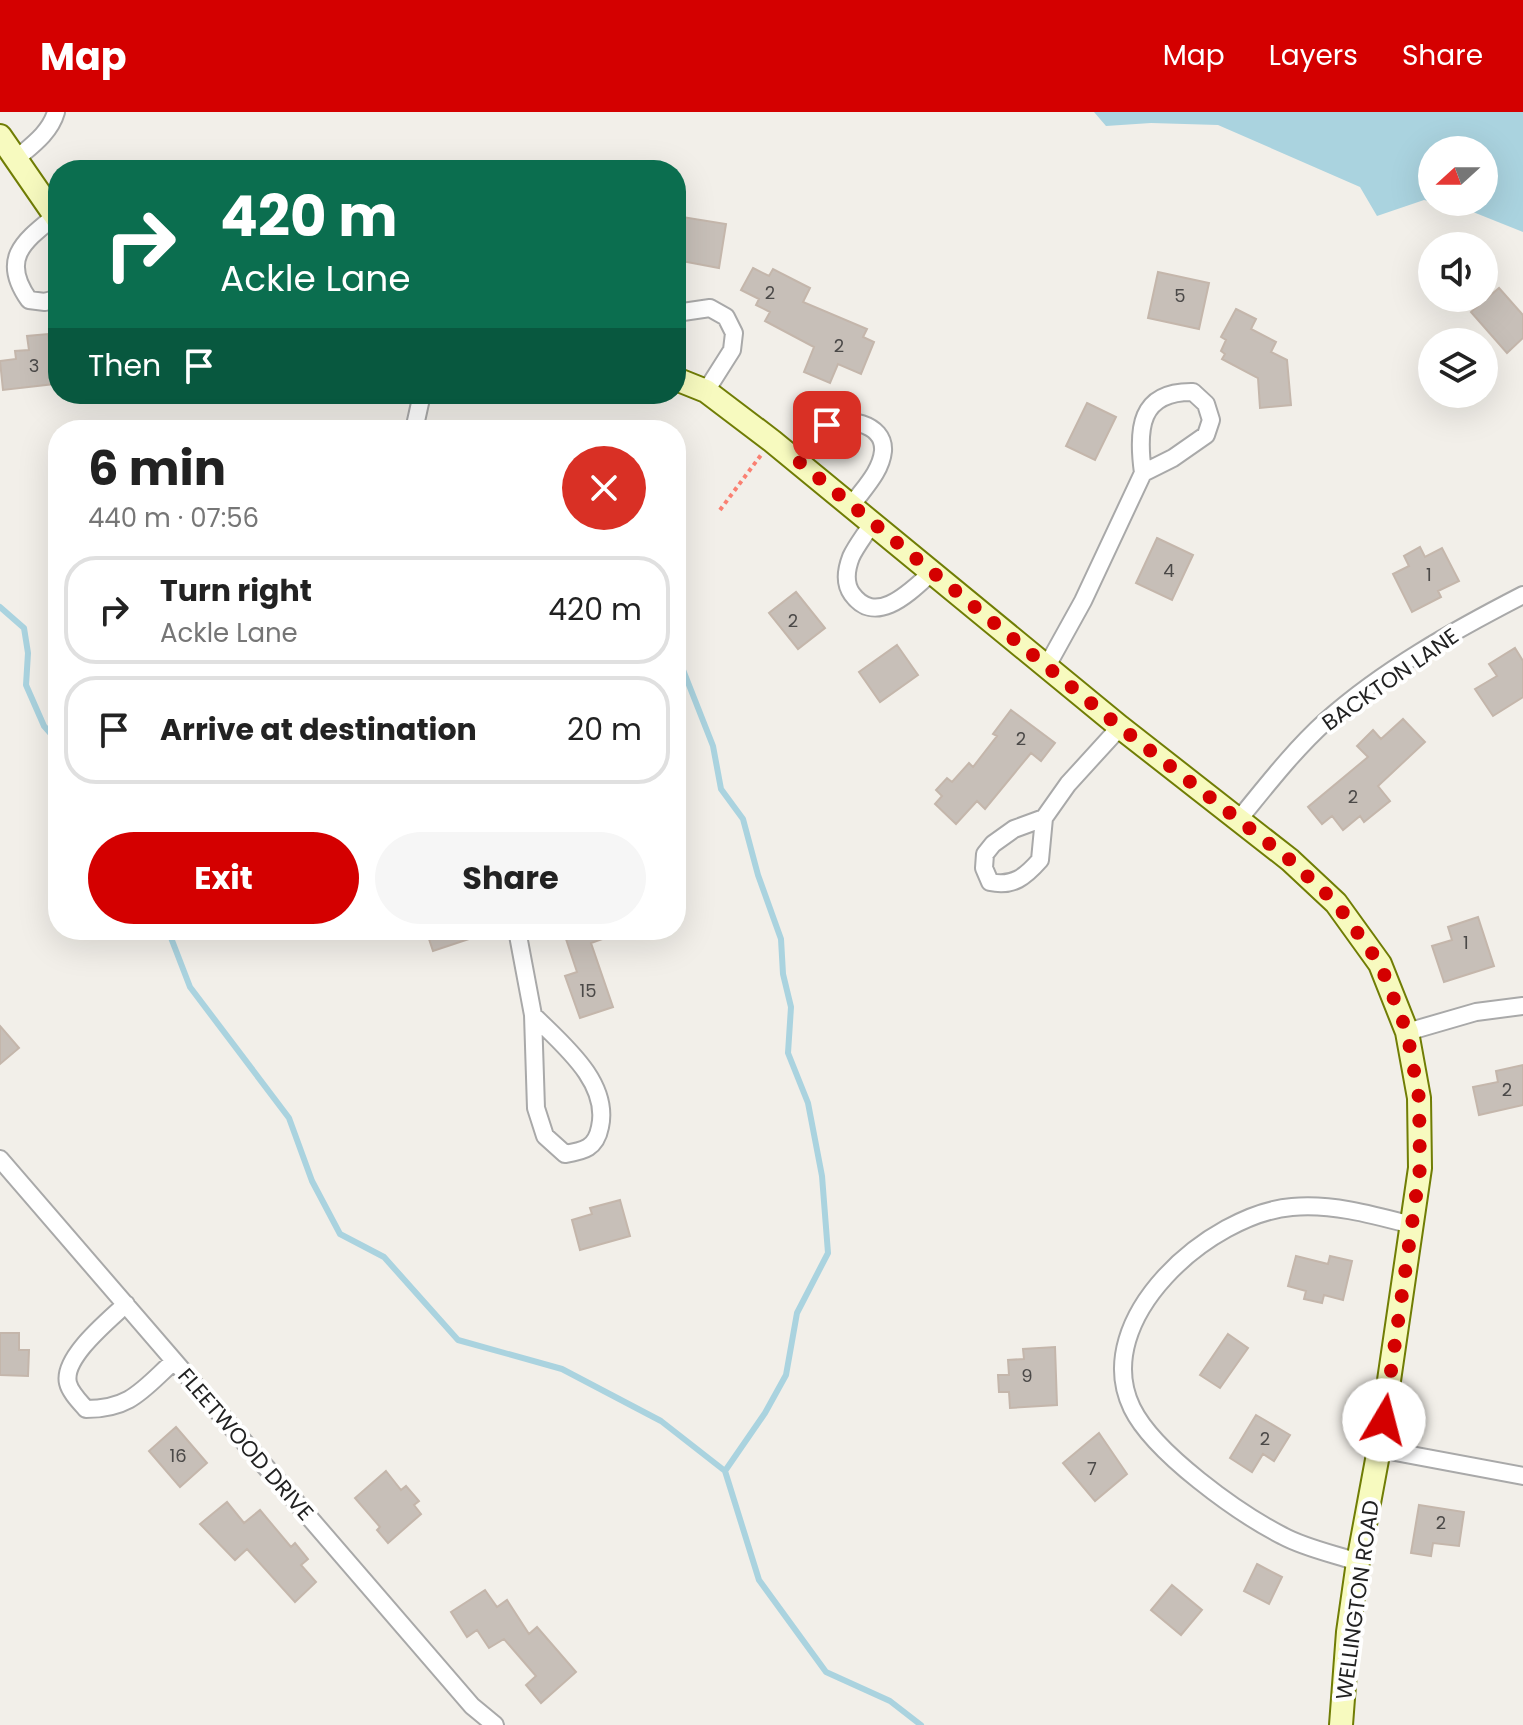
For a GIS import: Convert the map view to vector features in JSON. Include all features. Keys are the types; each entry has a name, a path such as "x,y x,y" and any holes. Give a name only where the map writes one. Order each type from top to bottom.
{"street":[{"path":"16,159 53,123 56,112"},
{"path":"0,136 48,206"},
{"path":"48,224 27,238 17,253 14,268 18,285 29,300 48,301"},
{"path":"686,312 710,308 726,317 734,333 732,350 706,391"},
{"name":"WELLINGTON ROAD","path":"686,383 706,391 797,460 852,505 871,525 1120,727 1240,818 1336,903 1380,964 1407,1032 1419,1112 1420,1168 1379,1449 1348,1632 1341,1725"},
{"path":"1047,666 1083,601 1143,473 1139,440 1144,418 1154,402 1172,392 1193,392 1206,404 1211,420 1206,435 1173,458 1143,473"},
{"path":"797,460 812,437 842,420 861,424 876,432 884,448 878,469 852,505"},
{"path":"871,525 851,556 846,574 848,589 860,605 874,609 891,603 905,596 931,573"},
{"name":"BACKTON LANE","path":"1240,818 1295,752 1327,720 1379,681 1470,622 1523,595"},
{"path":"1044,818 1068,784 1120,727"},
{"path":"519,940 533,1015 536,1108 545,1136 565,1154 586,1151 598,1138 604,1110 593,1084 577,1060 533,1015"},
{"path":"1407,1032 1476,1012 1523,1006"},
{"name":"FLEETWOOD DRIVE","path":"0,1159 472,1706 495,1725"},
{"path":"1358,1562 1284,1537 1182,1467 1147,1430 1132,1408 1123,1379 1125,1344 1139,1308 1169,1273 1207,1241 1248,1218 1291,1207 1328,1208 1412,1225"},
{"path":"126,1304 79,1351 67,1369 68,1386 86,1409 111,1409 131,1400 174,1361"},
{"path":"1379,1449 1523,1476"}],"path":[{"path":"720,510 772,441"}],"water":[{"path":"1094,112 1523,112 1523,232 1483,216 1498,216 1498,136 1418,136 1418,202 1377,216 1360,187 1218,125 1151,123 1106,126"}],"building":[{"path":"686,218 726,224 719,268 686,262"},
{"path":"753,268 769,276 773,269 810,288 803,302 867,329 863,337 874,342 861,374 838,364 830,383 804,372 814,347 765,321 770,312 756,305 759,299 741,290"},
{"path":"1158,272 1209,283 1199,329 1148,318"},
{"path":"1498,289 1523,315 1523,338 1507,353 1498,343 1498,328 1485,328 1471,312 1498,312"},
{"path":"1236,309 1256,319 1251,329 1276,342 1271,352 1287,360 1291,405 1260,408 1258,378 1222,359 1225,354 1221,351 1226,340 1221,337"},
{"path":"48,334 48,385 3,390 0,361 16,359 15,351 29,350 27,336"},
{"path":"1087,403 1116,417 1095,460 1066,446"},
{"path":"1157,538 1193,555 1172,600 1136,583"},
{"path":"1420,547 1425,557 1442,548 1459,581 1438,591 1441,597 1412,612 1393,574 1409,566 1404,556"},
{"path":"796,592 825,628 798,649 769,613"},
{"path":"897,645 918,675 880,702 859,672"},
{"path":"1515,648 1523,661 1523,697 1493,716 1475,689 1497,676 1489,664"},
{"path":"1011,710 1055,743 1041,761 1031,753 985,809 977,801 956,824 935,804 942,796 936,790 947,778 952,782 969,763 973,767 997,736 993,734"},
{"path":"1403,719 1425,742 1378,786 1390,801 1364,822 1360,816 1343,830 1332,816 1322,824 1308,807 1368,757 1357,746 1373,730 1381,739"},
{"path":"1478,917 1494,966 1444,982 1432,946 1452,940 1448,927"},
{"path":"429,940 466,940 433,951"},
{"path":"566,940 599,940 591,943 613,1007 580,1018 565,976 577,972"},
{"path":"0,1026 19,1048 0,1064"},
{"path":"1523,1065 1523,1105 1479,1115 1473,1087 1498,1082 1496,1071"},
{"path":"620,1200 630,1236 580,1250 572,1220 592,1214 590,1208"},
{"path":"1296,1256 1328,1264 1330,1256 1352,1261 1343,1300 1324,1295 1322,1303 1304,1299 1306,1291 1288,1286"},
{"path":"0,1333 19,1333 19,1350 29,1350 28,1376 0,1375"},
{"path":"1228,1334 1248,1348 1220,1388 1200,1375"},
{"path":"1055,1347 1057,1405 1010,1408 1009,1392 999,1392 998,1375 1009,1375 1008,1360 1024,1359 1023,1349"},
{"path":"1256,1415 1290,1435 1274,1461 1263,1454 1252,1472 1230,1458"},
{"path":"176,1427 207,1463 180,1487 149,1451"},
{"path":"1099,1433 1127,1474 1095,1501 1063,1463"},
{"path":"386,1471 401,1490 406,1486 419,1501 414,1505 421,1514 388,1543 377,1530 380,1527 355,1498"},
{"path":"227,1502 244,1523 260,1510 291,1547 295,1543 308,1559 301,1565 316,1582 295,1602 247,1549 235,1560 200,1524"},
{"path":"1419,1505 1464,1512 1459,1546 1433,1543 1431,1556 1411,1553"},
{"path":"1257,1564 1282,1577 1269,1604 1244,1591"},
{"path":"1172,1585 1202,1610 1181,1635 1151,1610"},
{"path":"485,1590 497,1607 507,1600 529,1634 537,1627 576,1672 541,1703 526,1685 536,1676 504,1639 489,1648 477,1630 467,1637 451,1612"}],"waterway":[{"path":"0,607 24,628 28,653 26,685 48,731"},
{"path":"686,677 713,746 721,789 743,819 758,875 781,939 783,974 791,1007 788,1053 808,1103 822,1176 828,1253 797,1313 786,1375 765,1413 725,1471"},
{"path":"172,940 190,987 289,1118 312,1181 340,1234 384,1257 458,1340 562,1369 661,1421 725,1471 759,1580 826,1672 890,1701 921,1725"}],"route":[{"path":"827,425 812,437 797,460 852,505 871,525 1290,860 1336,903 1380,964 1407,1032 1419,1098 1420,1168 1384,1420"}]}
